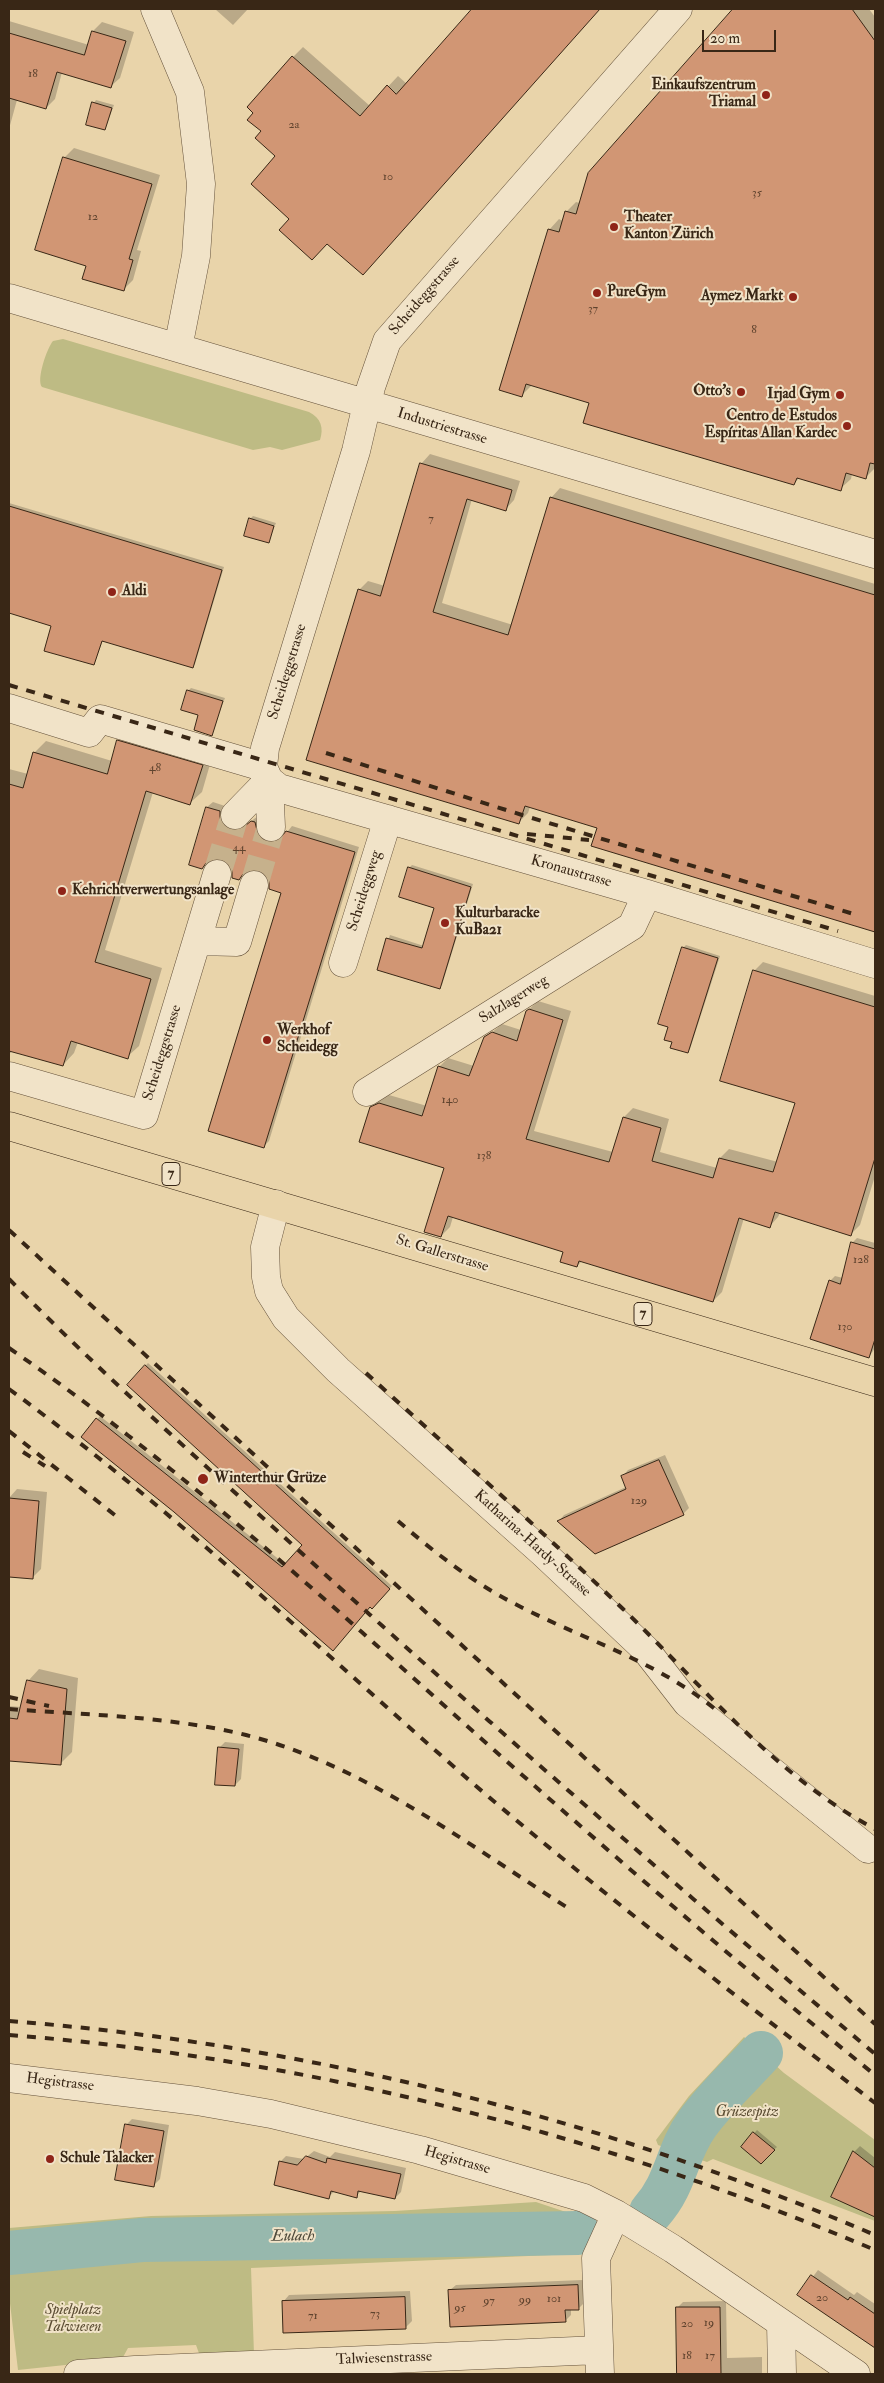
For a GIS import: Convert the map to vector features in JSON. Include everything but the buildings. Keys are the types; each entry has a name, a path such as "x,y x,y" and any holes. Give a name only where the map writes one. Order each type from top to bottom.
{"main road":[{"name":"St. Gallerstrasse","path":"9,1126 875,1382"}],"street":[{"path":"155,9 190,92 201,184 196,256 178,348"},
{"name":"Scheideggstrasse","path":"271,827 265,748 368,405 371,387 387,341 678,9"},
{"name":"Industriestrasse","path":"9,298 875,554"},
{"path":"9,708 89,733 100,719 266,773 235,815"},
{"name":"Kronaustrasse","path":"266,773 279,788 647,894 875,964"},
{"name":"Scheideggweg","path":"343,963 388,819"},
{"name":"Scheideggstrasse","path":"9,1076 144,1115 217,874"},
{"path":"197,941 237,942 254,885"},
{"name":"Salzlagerweg","path":"367,1092 632,926 647,894"},
{"name":"Katharina-Hardy-Strasse","path":"276,1204 265,1247 266,1277 269,1291 286,1318 338,1370 539,1549 645,1649 687,1703 868,1849"},
{"name":"Hegistrasse","path":"9,2078 197,2101 271,2114 420,2150 572,2194 616,2214 673,2249 856,2374"},
{"path":"599,2362 596,2258 616,2214"},
{"path":"781,2323 782,2374"},
{"name":"Talwiesenstrasse","path":"78,2374 599,2362"}],"green space":[{"path":"63,339 309,412 319,420 322,431 320,440 282,450 270,447 253,450 42,387 41,371 48,350 53,341"},
{"name":"Grüzespitz","path":"744,2037 784,2073 875,2140 875,2221 713,2159 707,2162 658,2145 656,2140 689,2096"},
{"name":"Spielplatz Talwiesen","path":"536,2202 581,2217 581,2248 575,2254 251,2268 254,2354 200,2356 196,2345 128,2348 122,2359 18,2370 9,2295 9,2228 151,2216 395,2211"}],"waterway":[{"name":"Eulach","path":"651,2212 666,2190 690,2135 697,2124 761,2053"},
{"name":"Eulach","path":"9,2253 142,2240 578,2233"}],"tunnel":[{"path":"217,874 235,815"},
{"path":"254,885 271,827"}],"railway":[{"path":"9,685 838,931"},
{"path":"326,753 522,815 857,915"},
{"path":"527,834 589,840"},
{"path":"9,1230 875,2024"},
{"path":"9,1279 78,1348 366,1612 728,1929 875,2054"},
{"path":"9,1348 71,1392 191,1485 307,1584 625,1865 875,2075"},
{"path":"366,1373 623,1609 772,1756 805,1783 875,1829"},
{"path":"9,1389 186,1530 518,1822 670,1944 875,2103"},
{"path":"9,1431 116,1516"},
{"path":"23,1452 45,1466"},
{"path":"398,1521 426,1545 487,1588 519,1606 644,1664 692,1692 715,1709"},
{"path":"9,1697 49,1706"},
{"path":"9,1709 128,1717 187,1724 246,1735 290,1748 332,1766 413,1808 568,1908"},
{"path":"9,2021 120,2032 231,2048 341,2068 451,2093 559,2122 666,2155 772,2193 875,2235"},
{"path":"9,2035 120,2046 231,2062 341,2083 451,2108 559,2137 666,2171 771,2208 875,2250"}],"place":[{"name":"Einkaufszentrum Triamal","path":"766,95"},
{"name":"Theater Kanton Zürich","path":"614,227"},
{"name":"PureGym","path":"597,293"},
{"name":"Aymez Markt","path":"793,297"},
{"name":"Otto's","path":"741,392"},
{"name":"Irjad Gym","path":"840,395"},
{"name":"Centro de Estudos Espíritas Allan Kardec","path":"847,426"},
{"name":"Aldi","path":"112,592"},
{"name":"Kehrichtverwertungsanlage","path":"62,891"},
{"name":"Kulturbaracke KuBa21","path":"445,923"},
{"name":"Werkhof Scheidegg","path":"267,1040"},
{"name":"Winterthur Grüze","path":"203,1479"},
{"name":"Schule Talacker","path":"50,2159"}]}
